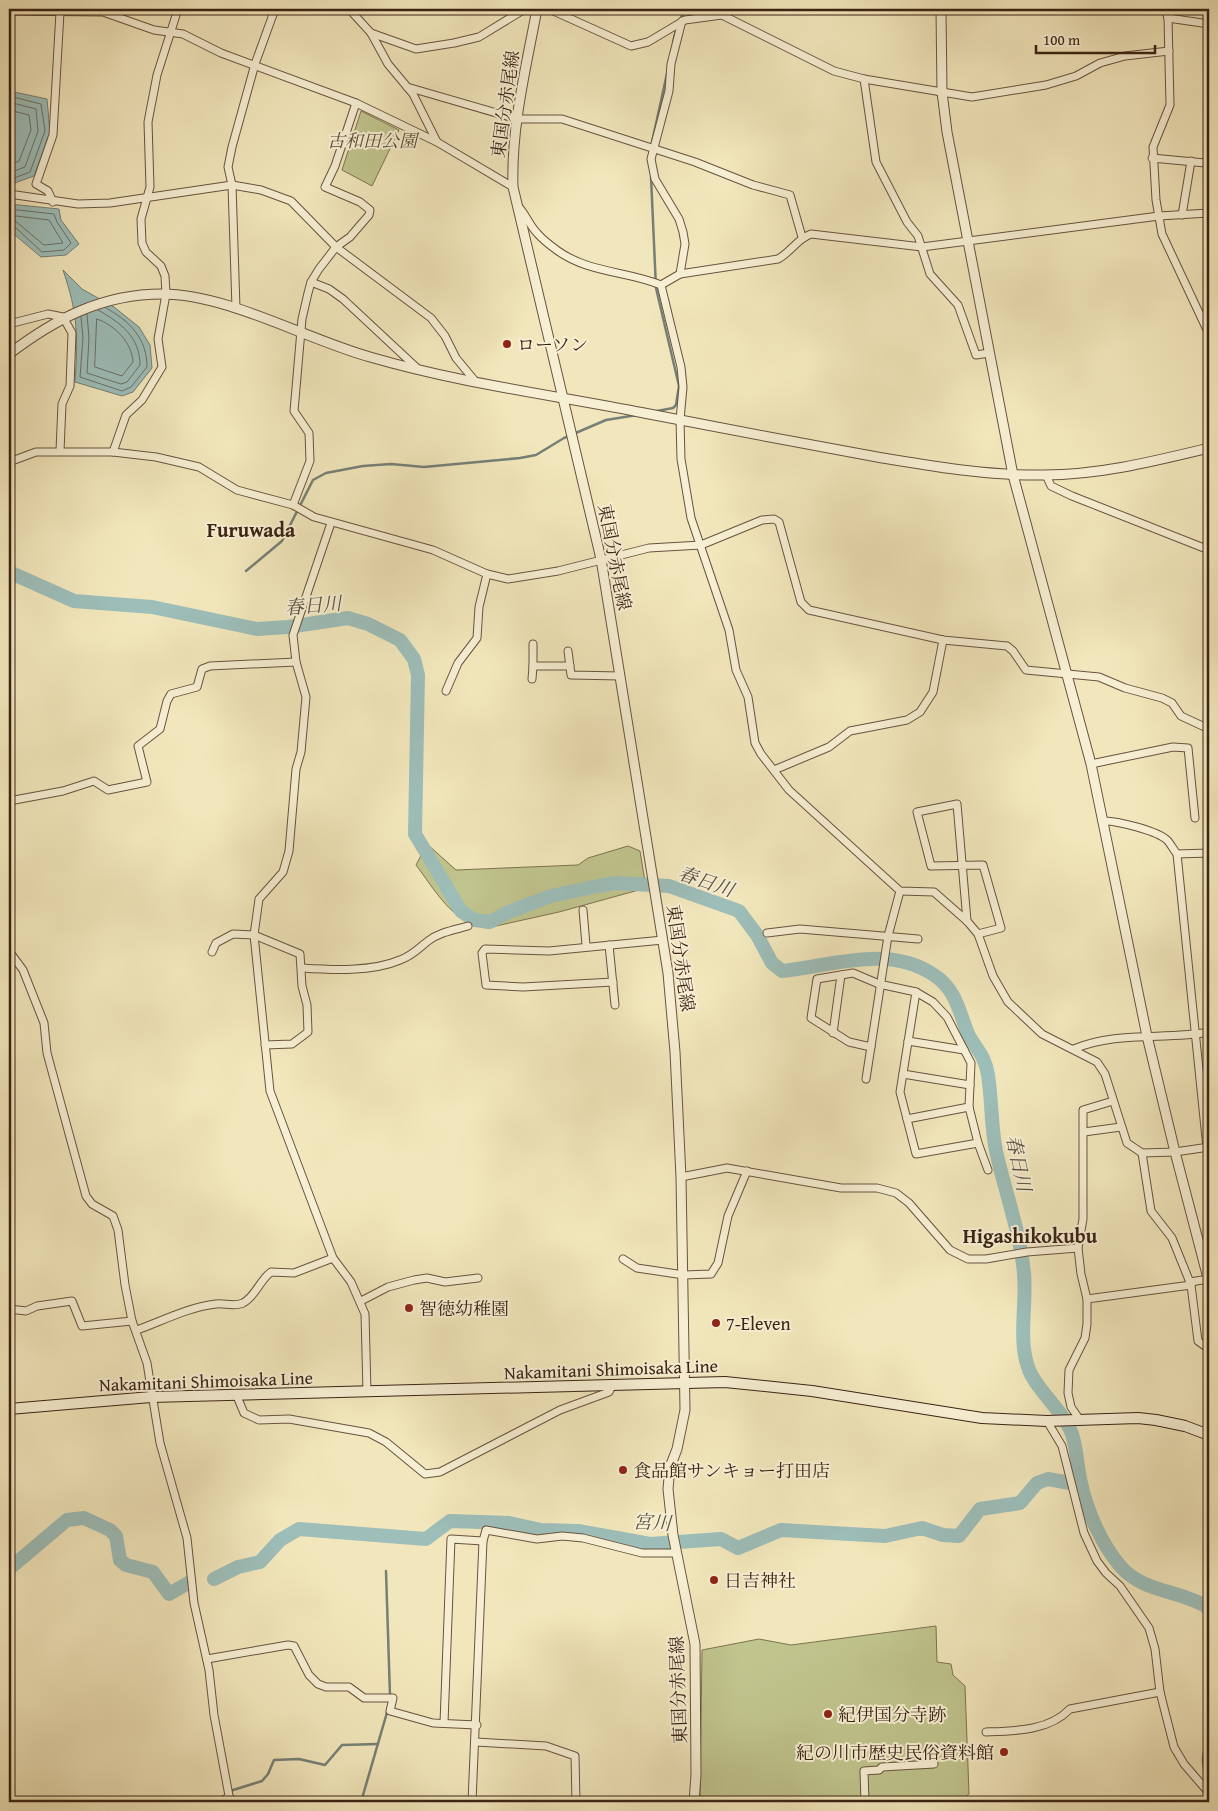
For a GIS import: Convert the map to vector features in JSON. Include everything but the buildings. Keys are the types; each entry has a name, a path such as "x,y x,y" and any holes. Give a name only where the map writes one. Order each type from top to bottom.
{"main road":[{"name":"Nakamitani Shimoisaka Line","path":"9,1409 151,1397 683,1382 764,1385 982,1418 1050,1421 1156,1420 1185,1426 1209,1435"}],"street":[{"path":"113,452 126,416 142,400 162,367 158,339 166,294 165,276 161,266 146,252 142,243 141,219 150,187 148,122 169,32 178,9"},
{"path":"236,308 232,185 228,167 255,64 275,9"},
{"path":"348,9 371,33 388,64 407,87 438,142"},
{"path":"371,33 416,48 454,43 479,37 525,9"},
{"name":"東国分赤尾線","path":"537,9 517,118 512,156 513,187 601,559 668,973 675,1052 684,1274 683,1382 685,1410 678,1449 670,1467 668,1489 673,1535 695,1644 696,1775 694,1802"},
{"path":"549,9 631,46 648,42 682,21 722,15 834,70 864,79 972,97 1046,85 1076,76 1100,63 1125,56 1169,51"},
{"path":"941,9 942,92 946,132 1013,475 1091,764 1147,1036 1209,1280 1087,1299"},
{"path":"1165,9 1168,18 1170,105 1152,146 1159,216 1162,234 1209,334"},
{"path":"53,202 48,191 36,184 53,135 62,10"},
{"path":"9,11 62,10 103,12 154,30 183,34 221,53 356,103 438,142 513,187"},
{"path":"1168,18 1209,24"},
{"path":"680,274 685,244 683,232 679,219 655,179 651,158 670,91 671,64 682,21"},
{"path":"864,79 876,162 906,222 918,236 930,274 958,305 976,355 989,353"},
{"path":"407,87 517,118 562,119 695,162 753,185 790,195 802,237"},
{"path":"293,505 310,461 309,433 294,411 301,333 311,282 336,247 350,237 370,210 360,202 325,187 336,166 356,103"},
{"path":"1152,158 1205,162"},
{"path":"1182,215 1191,161"},
{"path":"9,194 53,202 78,204 145,200 232,185 261,190 291,202 336,247 431,318 445,336 456,358 474,381"},
{"path":"517,205 525,212 537,233 568,257 598,270 647,279 661,285"},
{"path":"661,285 680,274 778,259 786,255 802,237 811,234 827,234 922,247 968,243 1159,216 1209,213"},
{"path":"311,282 329,289 343,299 417,368"},
{"path":"661,285 681,367 683,387 680,420 681,459 691,518 729,630 736,670 748,697 755,743 761,754 789,790 900,891 934,892 967,920 978,934 993,976 1008,1002 1042,1034 1097,1062 1105,1074 1127,1143 1142,1153 1208,1148 1194,1035 1177,854 1167,840 1110,820 1102,821"},
{"path":"9,354 34,335 63,317 107,300 136,295 166,294 216,302 370,357 474,381 985,474 1046,475 1143,464 1209,448"},
{"path":"9,324 48,314 63,317 72,332 70,386 62,404 60,451"},
{"path":"9,462 36,452 60,451 113,452 156,456 199,467 237,490 293,505 314,517 331,523 433,550 487,574 508,579 558,571 649,548 701,545 762,520 774,519 778,522 804,606 809,610 943,640 1007,646 1013,651 1026,670 1099,677 1125,688 1162,698 1172,703 1180,716 1209,729"},
{"path":"1046,475 1051,486 1072,496 1209,550"},
{"path":"331,523 293,635 296,662 306,697 302,752 296,769 289,851 283,872 259,899 254,935 270,1091 333,1258 361,1301 365,1314 366,1392"},
{"path":"446,691 458,663 477,638 479,607 487,574"},
{"path":"774,770 828,746 850,731 906,720 920,712 933,692 943,640"},
{"path":"532,679 533,644"},
{"path":"568,651 571,675 620,676"},
{"path":"9,801 63,791 94,781 108,790 146,782 138,746 160,729 167,701 171,694 197,687 202,669 210,666 296,662"},
{"path":"533,666 570,666"},
{"path":"1091,764 1173,747 1188,748 1195,818"},
{"path":"967,920 964,864 957,804 917,812 931,866 964,864 984,865 1001,928 978,934"},
{"path":"1177,854 1209,853"},
{"path":"866,1079 888,936 900,891"},
{"path":"583,910 586,945"},
{"path":"302,968 341,970 379,966 399,961 413,954 429,940 441,934 468,926"},
{"path":"767,933 800,929 918,939"},
{"path":"212,952 216,943 233,934 254,935 300,954 302,986 308,1005 308,1032 292,1044 265,1044"},
{"path":"613,982 522,988 486,985 482,952 485,949 549,951 586,945 663,940"},
{"path":"609,944 616,1005"},
{"path":"9,951 23,970 44,1023 47,1054 86,1196 92,1204 113,1216 118,1230 132,1321 138,1330 147,1363 151,1397 163,1452 187,1538 194,1603 207,1659 227,1801"},
{"path":"871,1047 849,1042 811,1018 817,979 853,973 881,980 916,992 933,1002 947,1017 971,1064 969,1108 978,1144 988,1170"},
{"path":"833,1033 841,975"},
{"path":"916,992 900,1092 916,1154 978,1144"},
{"path":"1074,1049 1084,1045 1147,1036 1194,1035 1209,1032"},
{"path":"908,1041 964,1050"},
{"path":"903,1074 970,1085"},
{"path":"1079,1420 1071,1407 1068,1393 1069,1370 1085,1338 1087,1299 1081,1274 1078,1248 1083,1219 1083,1110 1113,1101"},
{"path":"907,1119 969,1108"},
{"path":"1084,1132 1121,1127"},
{"path":"1142,1153 1151,1211 1172,1238 1191,1283 1198,1341 1209,1349"},
{"path":"680,1177 727,1168 841,1188 877,1188 896,1192 909,1203 950,1250 968,1259 1015,1256 1027,1252 1078,1248"},
{"path":"624,1259 637,1268 704,1276 711,1274 716,1269 728,1216 746,1171"},
{"path":"138,1330 215,1304 241,1304 254,1294 261,1280 271,1272 294,1273 333,1258"},
{"path":"361,1301 388,1288 414,1280 427,1278 445,1282 478,1278"},
{"path":"9,1308 26,1311 37,1306 72,1301 82,1326 132,1321"},
{"path":"236,1394 244,1413 259,1420 289,1419 369,1434 386,1442 425,1474 440,1472 560,1410 609,1392 613,1384"},
{"path":"1050,1421 1062,1446 1084,1533 1106,1573 1120,1586 1149,1628 1155,1649 1160,1692 1174,1747 1184,1764 1209,1793"},
{"path":"472,1802 483,1540 486,1530 537,1539 562,1536 583,1538 642,1553 676,1550"},
{"path":"444,1723 451,1540 483,1540"},
{"path":"207,1659 288,1645 294,1646 309,1675 318,1684 326,1687 349,1687 364,1698 393,1698 390,1711 434,1723 476,1725"},
{"path":"986,1732 1026,1730 1061,1719 1070,1709 1160,1692"},
{"path":"476,1742 546,1746 575,1756 576,1802"},
{"path":"865,1802 864,1771 879,1770 882,1767 934,1764"}],"green space":[{"name":"古和田公園","path":"361,111 399,130 372,186 342,170"},
{"path":"427,844 456,870 578,865 588,858 628,846 640,851 646,888 559,912 487,928 464,920 455,913 438,895 416,865"},
{"path":"936,1626 937,1662 951,1664 953,1675 965,1686 969,1794 958,1802 705,1802 700,1800 702,1650 759,1639 791,1645"}],"water":[{"path":"9,91 47,99 50,132 34,176 9,185"},
{"path":"9,204 59,209 61,220 79,244 66,255 41,257 9,230"},
{"path":"63,270 82,289 114,307 139,327 150,345 152,368 133,392 122,396 75,382 76,325 72,300"}],"waterway":[{"path":"680,20 685,9"},
{"path":"673,42 676,30"},
{"path":"652,142 668,69"},
{"path":"651,177 656,288 679,386 676,405 673,408 657,411"},
{"path":"246,571 282,541 313,480 326,473 363,466 391,464 424,467 520,458 536,455 564,438 606,420 637,415"},
{"name":"春日川","path":"9,572 74,601 152,607 257,629 288,627 348,618 368,624 400,640 414,659 418,675 415,834 461,911 474,920 490,922 506,913 551,896 598,886 616,883 669,886 739,911 757,935 772,963 782,971 840,962 879,959 898,961 916,966 942,981 953,995 969,1036 987,1068 996,1151 1022,1257 1025,1285 1023,1333 1028,1367 1036,1383 1063,1417 1072,1434 1081,1483 1091,1517 1114,1558 1130,1575 1152,1587 1198,1602 1209,1608"},
{"name":"宮川","path":"214,1579 238,1567 260,1562 280,1540 299,1529 426,1539 450,1521 509,1523 541,1530 578,1531 650,1544 721,1539 738,1548 781,1530 885,1536 922,1528 943,1535 959,1536 980,1509 1020,1503 1037,1483 1048,1479 1081,1485"},
{"name":"宮川","path":"9,1569 67,1520 84,1518 110,1530 116,1536 120,1560 126,1565 153,1572 169,1594 188,1583"},
{"path":"386,1571 390,1696"},
{"path":"361,1802 388,1709"},
{"path":"1209,1740 1203,1757 1205,1774 1209,1785"},
{"path":"230,1791 262,1781 268,1774 274,1760 299,1759 325,1765 342,1745 378,1744"}],"place":[{"name":"ローソン","path":"507,344"},
{"name":"智徳幼稚園","path":"409,1308"},
{"name":"7-Eleven","path":"716,1323"},
{"name":"食品館サンキョー打田店","path":"623,1470"},
{"name":"日吉神社","path":"714,1580"},
{"name":"紀伊国分寺跡","path":"828,1714"},
{"name":"紀の川市歴史民俗資料館","path":"1004,1752"}],"district":[{"name":"Furuwada","path":"251,529"},
{"name":"Higashikokubu","path":"1030,1235"}]}
